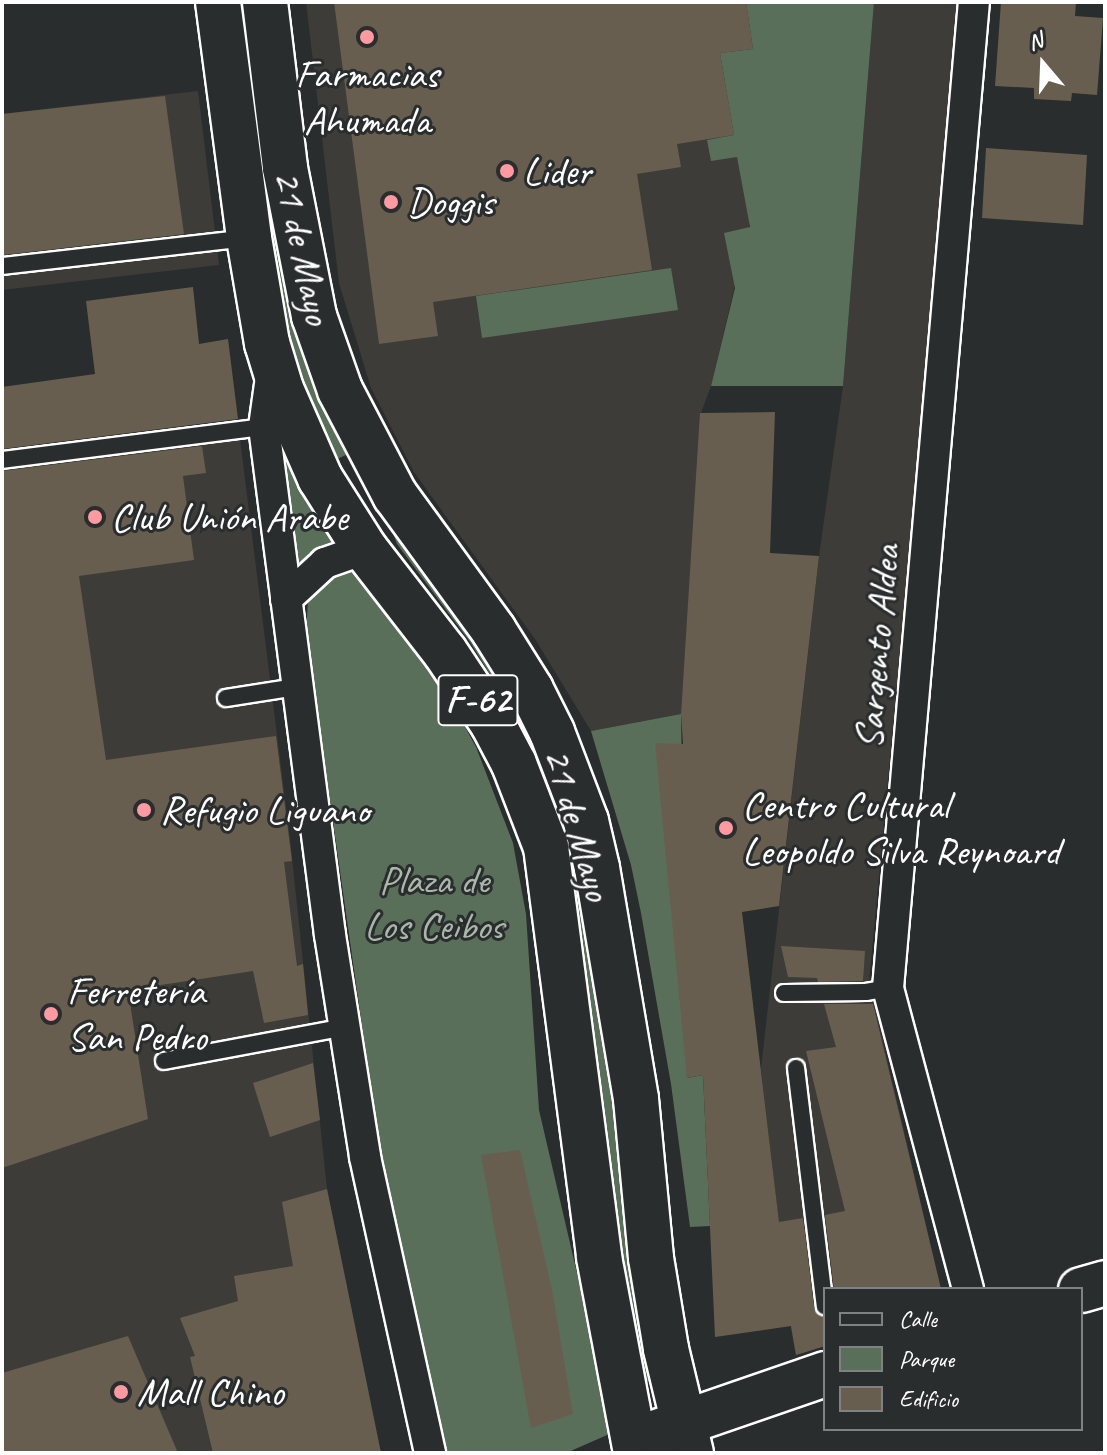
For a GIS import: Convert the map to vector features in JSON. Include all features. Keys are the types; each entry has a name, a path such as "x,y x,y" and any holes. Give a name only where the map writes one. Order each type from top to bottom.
{"main road":[{"name":"21 de Mayo","path":"218,2 249,238 272,364 320,478 365,549 445,652 493,724 514,764 546,847 599,1257 634,1447"},
{"name":"21 de Mayo","path":"265,2 285,168 314,316 327,356 360,434 395,495 494,631 531,690 565,762 586,821 597,868 636,1099 654,1273 687,1437"},
{"path":"1083,1289 1105,1283"},
{"path":"634,1447 687,1437 823,1375"}],"street":[{"name":"Sargento Aldea","path":"967,1287 888,988 974,2"},
{"name":"21 de Mayo","path":"272,364 264,427 296,687 345,1027 365,1157 430,1453"},
{"path":"286,599 325,563 365,549"}],"lane":[{"path":"2,266 249,238"},
{"path":"2,460 264,427"},
{"path":"226,698 296,687"},
{"path":"784,993 866,992 888,988"},
{"path":"164,1061 345,1027"},
{"path":"796,1068 823,1290"}],"shaded area":[{"path":"306,2 802,2 711,386 701,413 681,714 591,731 535,639 414,472 371,388 339,283"},
{"path":"874,2 961,2 869,982 941,1287 823,1287 823,1347 800,1354 795,1351 791,1328 761,1069 819,556 843,386"},
{"path":"198,91 219,265 2,290 2,114"},
{"path":"238,423 290,839 327,1189 381,1453 2,1453 2,449"}],"green space":[{"path":"746,2 874,2 843,386 711,386 735,288 724,233 750,227 737,157 711,161 707,140 734,135 720,53 753,49"},
{"path":"240,21 256,38 286,292 321,399 348,454 333,461 304,402 279,312"},
{"path":"671,268 678,310 482,338 476,296"},
{"path":"278,435 337,544 293,568"},
{"path":"398,528 520,687 583,864 656,1379 639,1385 554,810 511,708 470,642 397,544 393,533"},
{"name":"Plaza de Los Ceibos","path":"336,571 357,572 438,678 476,747 513,843 526,914 539,1110 614,1432 566,1453 442,1453 386,1195 306,631 308,602 321,581"},
{"path":"681,714 687,1078 703,1075 710,1226 690,1227 671,1084 641,913 631,865 591,731"}],"building":[{"name":"Lider","path":"334,2 746,2 753,49 720,53 734,135 677,144 681,167 637,174 652,270 433,302 438,336 379,344"},
{"path":"1001,2 1076,2 1075,16 1103,18 1097,95 1072,93 1071,101 1034,99 1034,88 995,86"},
{"path":"165,96 184,234 2,255 2,114"},
{"path":"986,148 1087,155 1083,225 982,218"},
{"path":"193,287 199,344 228,339 238,419 2,449 2,387 95,374 86,301"},
{"name":"Centro Cultural Leopoldo Silva Reynoard","path":"775,412 770,553 819,556 779,906 742,912 779,1222 803,1218 814,1307 823,1315 823,1347 796,1355 791,1326 715,1337 703,1075 687,1078 655,743 683,744 681,714 700,413"},
{"path":"202,446 206,473 183,476 194,560 79,576 106,760 276,736 292,861 284,862 297,966 303,964 308,1015 264,1023 253,971 128,990 148,1119 2,1168 2,471"},
{"path":"781,946 865,951 863,981 818,982 817,978 788,977"},
{"path":"824,1004 873,1004 941,1287 834,1287 825,1215 845,1211 806,1051 836,1047"},
{"path":"313,1063 320,1120 270,1137 253,1083"},
{"path":"520,1150 552,1290 573,1414 531,1428 481,1155"},
{"path":"327,1189 381,1453 213,1453 190,1357 195,1356 180,1318 238,1301 234,1276 293,1266 282,1202"},
{"path":"128,1336 178,1453 2,1453 2,1373"}],"place":[{"name":"Farmacias Ahumada","path":"367,37"},
{"name":"Lider","path":"507,171"},
{"name":"Doggis","path":"391,202"},
{"name":"Club Unión Arabe","path":"95,517"},
{"name":"Refugio Liguano","path":"144,810"},
{"name":"Centro Cultural Leopoldo Silva Reynoard","path":"726,828"},
{"name":"Ferretería San Pedro","path":"51,1014"},
{"name":"Mall Chino","path":"121,1392"}]}
